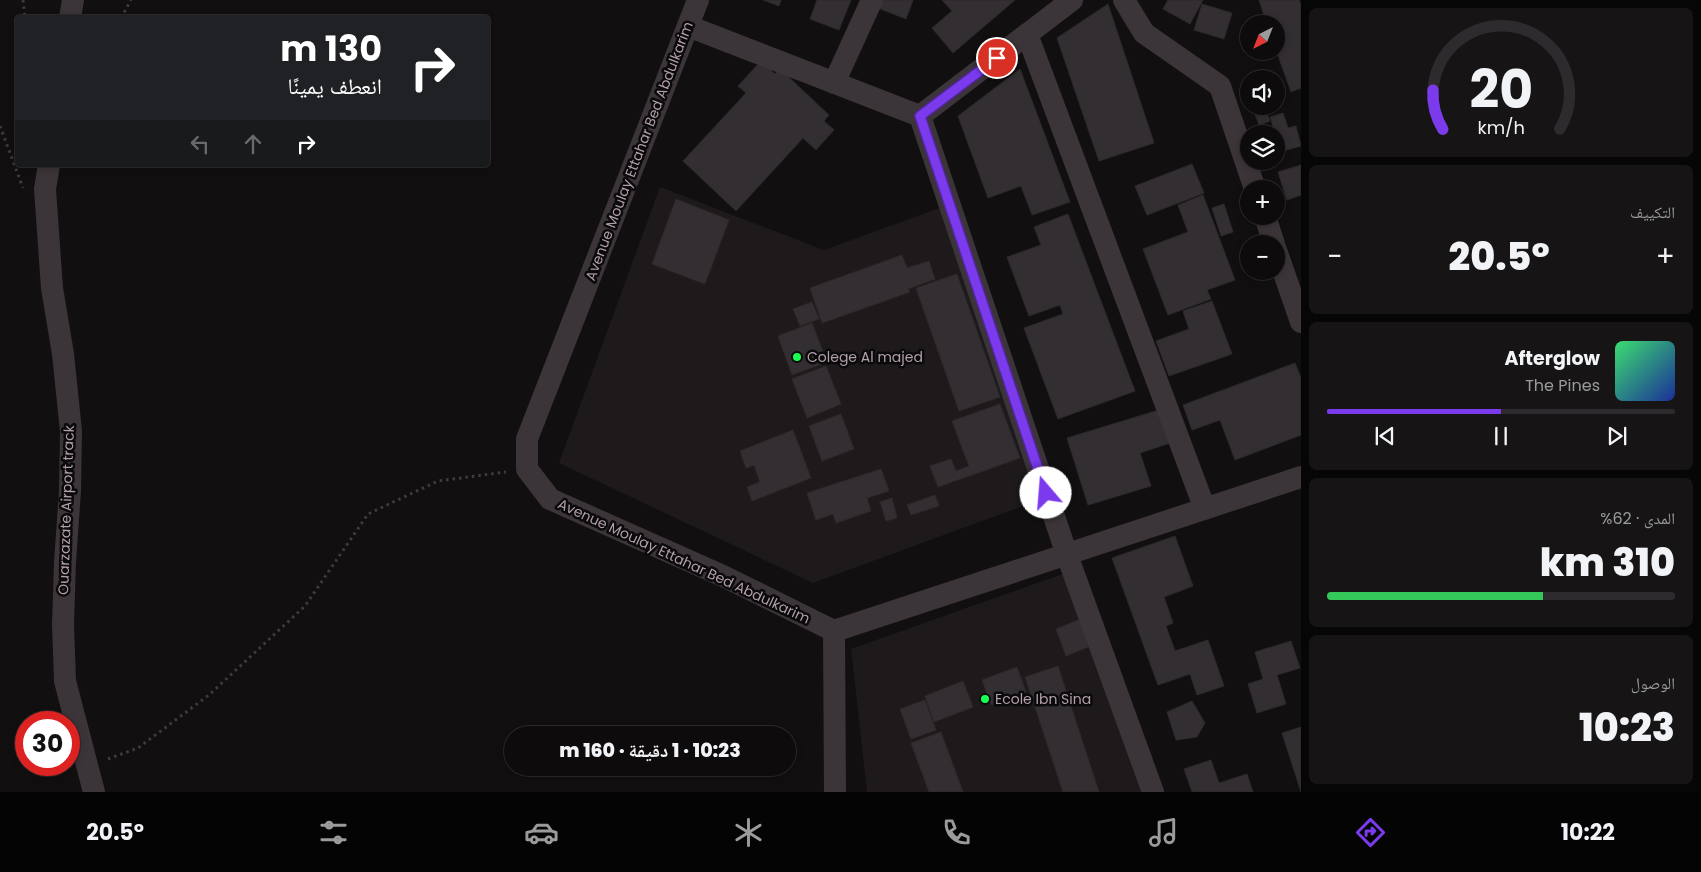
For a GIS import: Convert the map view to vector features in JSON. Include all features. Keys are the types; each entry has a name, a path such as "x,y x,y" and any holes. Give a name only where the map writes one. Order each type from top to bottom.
{"street":[{"path":"70,15 73,0"},
{"name":"Avenue Moulay Ettahar Bed Abdulkarim","path":"698,0 527,439 527,469 550,499 723,576 834,631"},
{"path":"834,83 872,0"},
{"path":"920,116 1072,0"},
{"path":"1124,0 1144,33 1220,86 1253,180"},
{"path":"688,26 920,116"},
{"path":"1027,34 1205,509"},
{"path":"920,116 1067,555 1153,792"},
{"name":"Ouarzazate Airport track","path":"48,167 45,189 52,288 63,354 71,432 63,624 66,681 86,767 94,792"},
{"path":"1285,276 1301,322"},
{"path":"835,792 834,631 1301,477"}],"path":[{"path":"23,0 25,15"},
{"path":"123,15 131,0"},
{"path":"86,767 138,748 209,695 304,606 368,514 438,481 527,469"}],"shaded area":[{"name":"Colege Al majed","path":"660,187 824,250 945,206 1042,499 813,583 559,463"},
{"name":"Ecole Ibn Sina","path":"1068,572 1148,792 867,792 851,649"}],"building":[{"path":"763,0 781,0 779,6"},
{"path":"817,0 851,0 839,30 810,19"},
{"path":"881,0 913,0 906,19 878,8"},
{"path":"942,0 1015,0 953,53 932,28 952,11"},
{"path":"1168,0 1203,0 1190,24 1163,9"},
{"path":"1259,0 1299,0 1301,5 1301,88 1291,92 1285,70 1283,70 1280,60 1285,60 1285,15 1264,15"},
{"path":"1108,4 1154,143 1099,161 1057,38"},
{"path":"1202,4 1232,13 1224,39 1194,30"},
{"path":"761,61 775,74 780,69 829,115 824,121 834,130 816,150 803,138 736,211 683,161 746,93 738,86"},
{"path":"1020,69 1070,202 1032,215 1021,186 988,198 958,116"},
{"path":"1255,115 1268,115 1270,121 1259,125"},
{"path":"1284,115 1288,128 1296,126 1301,146 1285,150 1285,125 1273,125 1270,117"},
{"path":"1192,164 1204,193 1147,215 1135,186"},
{"path":"1301,165 1301,195 1287,200 1285,180 1281,180 1278,172"},
{"path":"1203,195 1235,280 1207,290 1211,299 1168,315 1143,249 1188,232 1178,205"},
{"path":"676,199 729,220 705,284 652,264"},
{"path":"1224,204 1233,232 1221,236 1212,208"},
{"path":"1068,214 1135,391 1058,419 1024,328 1063,314 1060,305 1029,316 1007,257 1041,245 1034,227"},
{"path":"902,255 907,268 929,261 935,279 908,289 910,292 822,323 810,288"},
{"path":"957,274 1000,397 959,411 916,288"},
{"path":"1212,301 1232,354 1169,376 1156,341 1189,329 1183,311"},
{"path":"812,302 819,319 800,326 793,309"},
{"path":"812,323 827,362 792,375 778,336"},
{"path":"1295,363 1301,378 1301,435 1235,460 1220,420 1192,430 1183,405"},
{"path":"826,366 841,404 807,418 792,379"},
{"path":"1000,404 1020,458 938,487 930,466 951,459 956,471 969,466 952,421"},
{"path":"1159,410 1170,443 1140,453 1151,486 1088,505 1067,438"},
{"path":"841,414 854,449 822,461 809,426"},
{"path":"793,430 811,478 752,501 747,487 760,482 754,465 746,468 740,451"},
{"path":"881,469 889,491 867,498 871,511 836,523 833,514 816,520 807,493"},
{"path":"935,495 939,506 911,515 907,505"},
{"path":"892,498 897,518 886,521 880,502"},
{"path":"1175,536 1193,586 1164,597 1173,623 1166,626 1175,651 1208,640 1224,686 1197,695 1190,674 1158,685 1112,558"},
{"path":"1083,618 1093,645 1066,656 1056,629"},
{"path":"1291,641 1300,668 1277,675 1286,704 1257,713 1248,684 1263,679 1255,652"},
{"path":"1058,666 1099,792 1063,792 1025,677"},
{"path":"1017,667 1026,692 991,705 982,680"},
{"path":"963,681 973,707 934,722 925,696"},
{"path":"925,700 936,730 911,739 900,709"},
{"path":"1192,701 1205,723 1197,737 1176,740 1167,712"},
{"path":"1301,727 1301,792 1282,733"},
{"path":"941,732 963,792 929,792 911,743"},
{"path":"1211,760 1219,783 1247,774 1253,792 1192,792 1184,769"}],"place":[{"name":"Colege Al majed","path":"797,357"},
{"name":"Ecole Ibn Sina","path":"985,699"}],"route":[{"path":"997,58 920,116 1046,493"}]}
